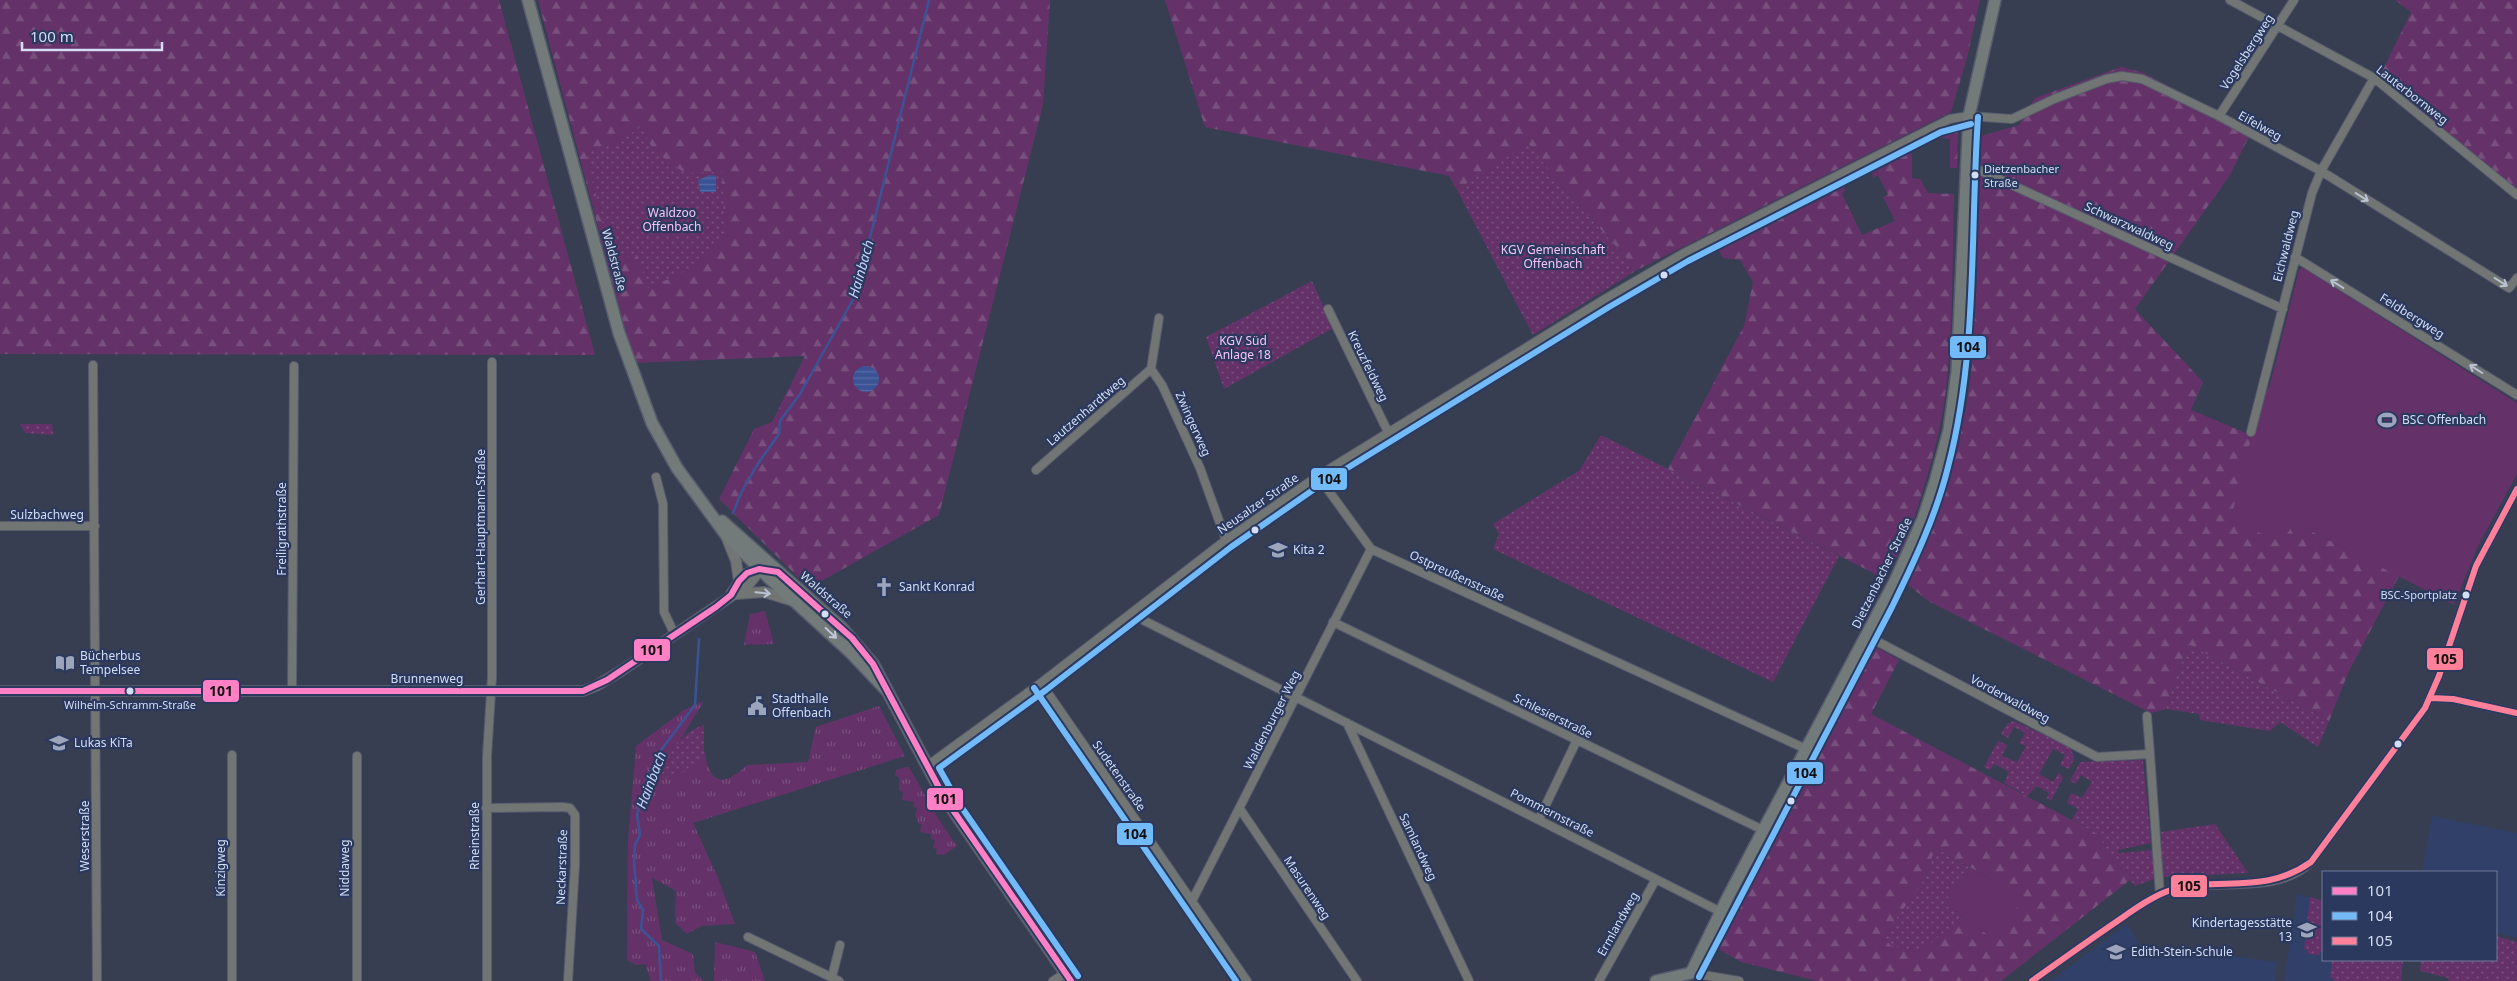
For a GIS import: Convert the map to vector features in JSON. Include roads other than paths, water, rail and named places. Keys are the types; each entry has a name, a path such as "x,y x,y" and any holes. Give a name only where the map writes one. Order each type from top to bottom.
{"main road":[{"name":"Waldstraße","path":"528,0 619,332 652,423 677,468 726,535 759,569 850,652 887,691"},
{"name":"Dietzenbacher Straße","path":"1691,973 1763,830 1904,563 1923,519 1940,466 1948,430 1958,355 1969,116 1995,0"},
{"name":"Waldstraße","path":"710,511 828,615 861,648 873,664 951,807 1068,977"},
{"path":"1656,981 1691,973"}],"street":[{"name":"Lauterbornweg","path":"2230,0 2374,78 2517,195"},
{"name":"Vogelsbergweg","path":"2219,116 2294,0"},
{"name":"Eifelweg","path":"1969,116 2012,119 2070,92 2122,76 2135,77 2219,116 2321,172 2509,288 2517,278"},
{"name":"Eichwaldweg","path":"2251,432 2283,309 2294,257 2312,193 2321,172 2374,78"},
{"name":"Neusalzer Straße","path":"927,766 1041,683 1226,540 1318,476 1388,432 1684,253 1938,124 1969,116"},
{"name":"Schwarzwaldweg","path":"1966,164 2283,309"},
{"name":"Feldbergweg","path":"2294,257 2517,395"},
{"name":"Kreuzfeldweg","path":"1328,310 1388,432"},
{"path":"1151,369 1159,318"},
{"name":"Gerhart-Hauptmann-Straße","path":"490,692 492,667 492,362"},
{"path":"93,365 95,691"},
{"name":"Freiligrathstraße","path":"292,692 294,366"},
{"name":"Lautzenhardtweg","path":"1036,470 1151,369"},
{"name":"Zwingerweg","path":"1151,369 1162,385 1200,468 1226,540"},
{"name":"Ostpreußenstraße","path":"1318,476 1371,549 1806,749"},
{"path":"656,477 663,504 664,612 675,635"},
{"path":"2032,981 2139,906 2160,895 2187,887 2276,880 2291,877 2301,872 2327,843 2431,698 2476,566 2517,489"},
{"name":"Sulzbachweg","path":"0,526 95,526"},
{"path":"726,535 736,561 738,581"},
{"name":"Waldenburger Weg","path":"1192,901 1371,549"},
{"path":"759,569 760,556"},
{"path":"731,595 738,581 747,572 759,569 778,572"},
{"name":"Brunnenweg","path":"0,691 568,692 588,690 607,680 675,635 751,582 759,569"},
{"path":"731,595 764,592 794,601"},
{"name":"Pommernstraße","path":"1131,614 1721,912"},
{"name":"Schlesierstraße","path":"1333,622 1763,830"},
{"name":"Vorderwaldweg","path":"1866,636 2097,757 2150,754"},
{"name":"Sudetenstraße","path":"1041,683 1247,981"},
{"name":"Weserstraße","path":"95,691 96,981"},
{"name":"Rheinstraße","path":"487,981 486,808 490,692"},
{"path":"2431,698 2454,700 2517,712"},
{"path":"2147,716 2160,895"},
{"name":"Samlandweg","path":"1347,722 1469,981"},
{"path":"1539,819 1577,740"},
{"name":"Kinzigweg","path":"232,755 232,981"},
{"name":"Niddaweg","path":"356,756 357,981"},
{"name":"Neckarstraße","path":"486,808 562,807 570,808 575,816 575,865 568,981"},
{"name":"Masurenweg","path":"1240,809 1357,981"},
{"name":"Ermlandweg","path":"1600,981 1656,879"},
{"path":"748,936 836,979 840,945"},
{"path":"1691,973 1740,981"},
{"path":"1053,981 1068,977"}],"waterway":[{"name":"Hainbach","path":"733,513 741,493 757,465 779,434 780,421 800,394 856,294 929,0"},
{"name":"Hainbach","path":"661,981 659,946 641,929 643,910 637,900 634,862 635,845 640,835 637,815 647,779 658,754 695,705 699,639"}],"place":[{"name":"Dietzenbacher Straße","path":"1975,175"},
{"name":"BSC Offenbach","path":"2387,420"},
{"name":"Kita 2","path":"1278,550"},
{"name":"Sankt Konrad","path":"884,587"},
{"name":"BSC-Sportplatz","path":"2466,595"},
{"name":"Bücherbus Tempelsee","path":"65,663"},
{"name":"Wilhelm-Schramm-Straße","path":"130,691"},
{"name":"Stadthalle Offenbach","path":"757,706"},
{"name":"Lukas KiTa","path":"59,743"},
{"name":"Kindertagesstätte 13","path":"2307,930"},
{"name":"Edith-Stein-Schule","path":"2116,952"}],"park label":[{"name":"Waldzoo Offenbach","path":"672,220"},
{"name":"KGV Gemeinschaft Offenbach","path":"1553,257"},
{"name":"KGV Süd Anlage 18","path":"1243,348"}]}
